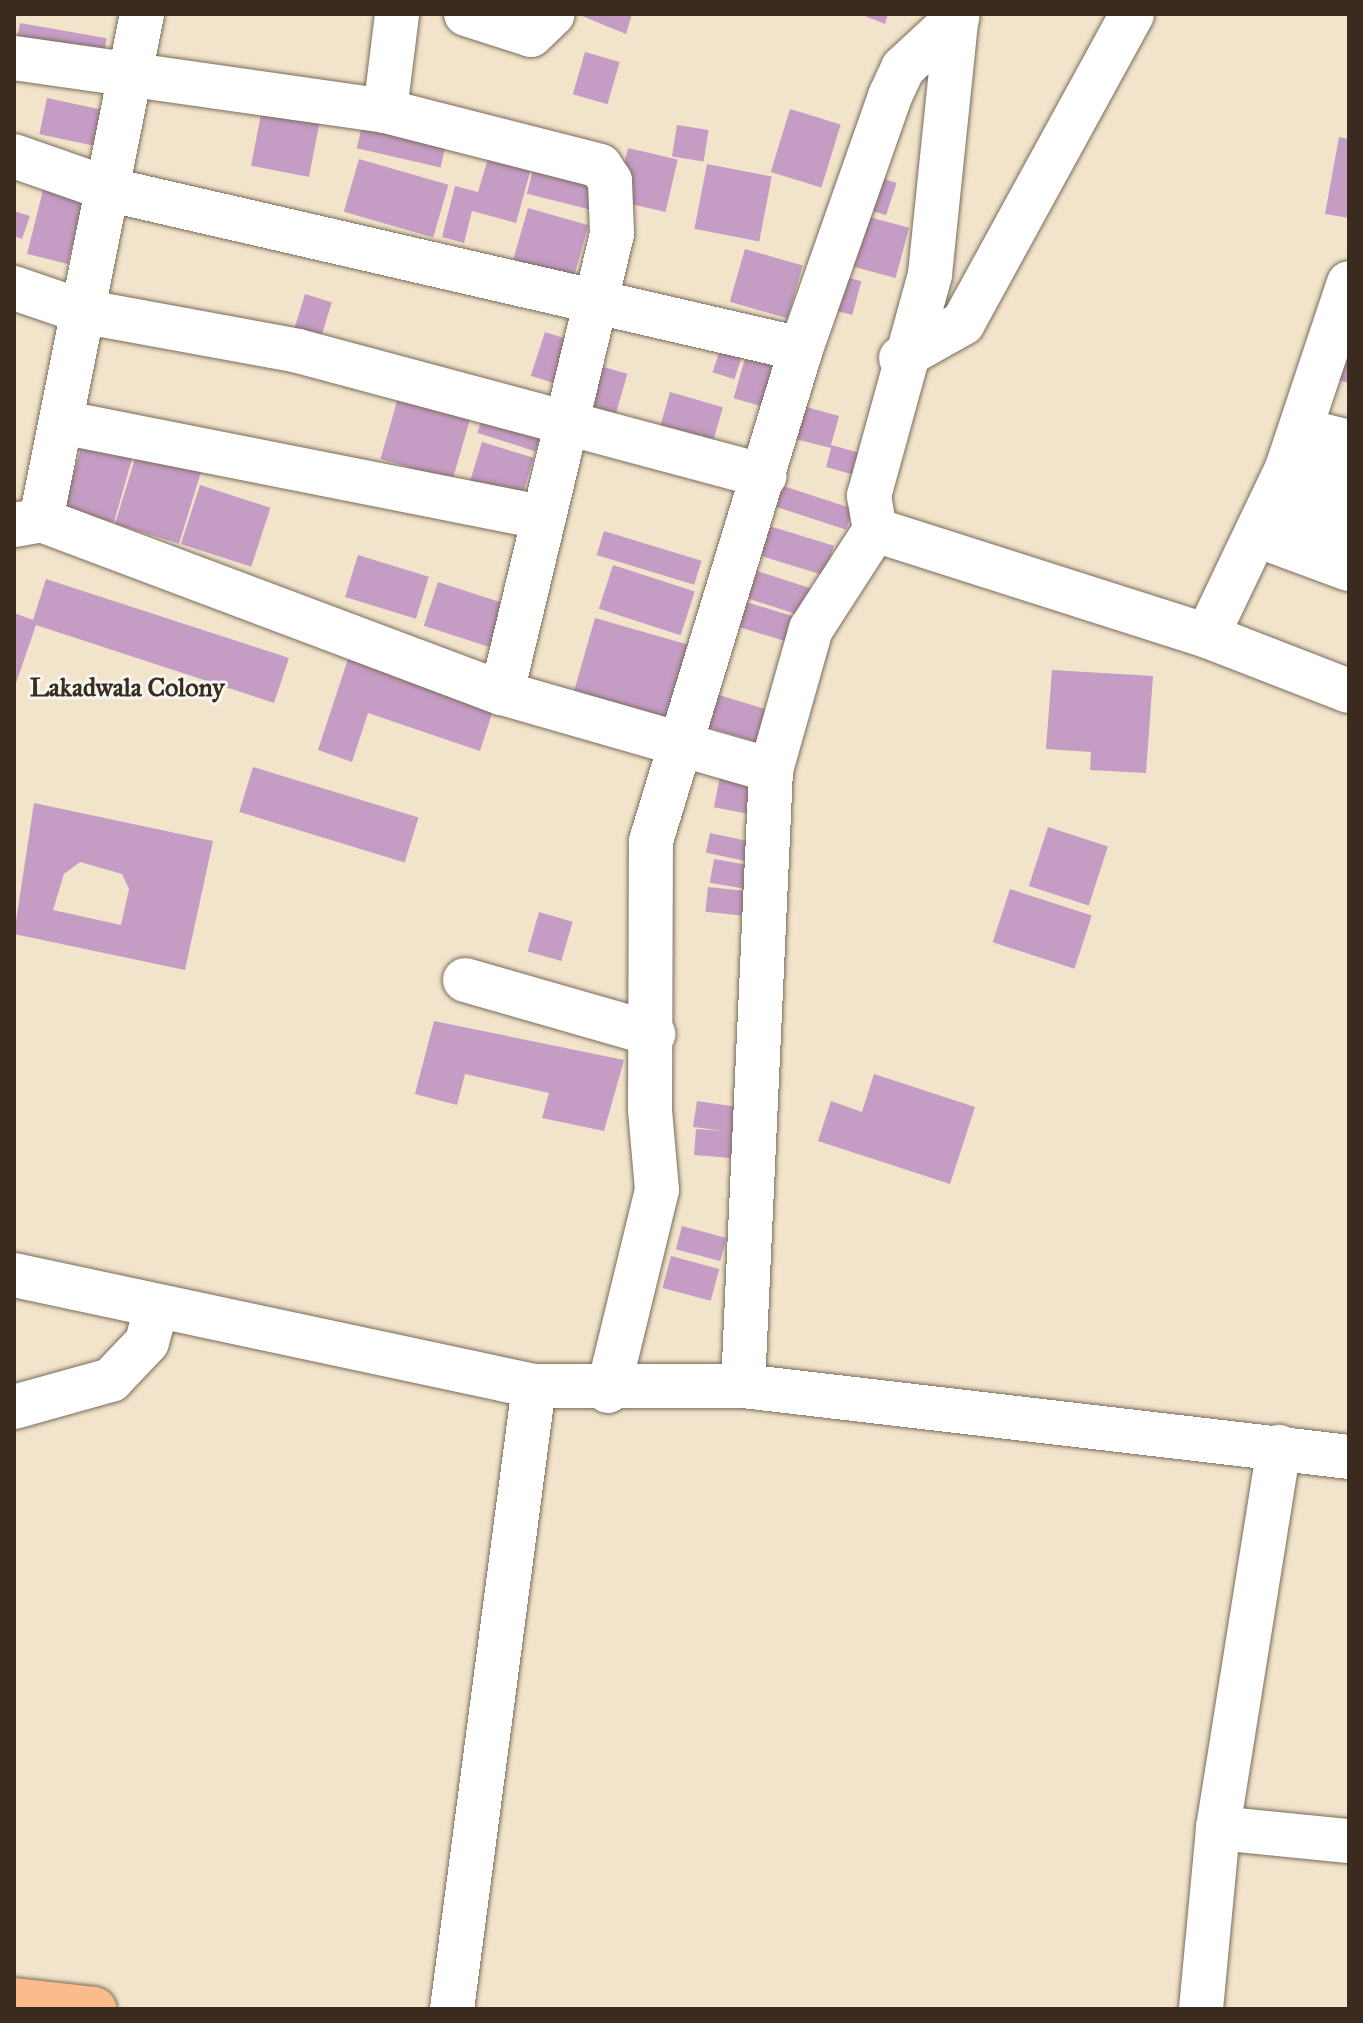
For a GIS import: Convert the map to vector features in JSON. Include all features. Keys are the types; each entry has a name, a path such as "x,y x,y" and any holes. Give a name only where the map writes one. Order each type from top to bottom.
{"main road":[{"path":"14,2000 94,2009"}],"street":[{"path":"142,14 111,190 28,522 502,693 771,770"},
{"path":"385,111 397,14"},
{"path":"481,17 531,35 553,14"},
{"path":"901,358 963,323 992,280 1132,14"},
{"path":"743,1386 771,770 811,629 875,530 869,496 901,358 930,274 957,16"},
{"path":"608,1391 657,1190 651,841 765,476 801,349 903,68 957,16"},
{"path":"14,58 132,72 385,111 600,166 610,181 612,234 593,296 502,693"},
{"path":"14,156 111,190 593,296 801,349"},
{"path":"1207,636 1280,483 1349,283"},
{"path":"14,288 81,311 298,351 563,425 765,476"},
{"path":"76,425 544,518"},
{"path":"1280,483 1349,442"},
{"path":"1280,483 1349,487"},
{"path":"1280,483 1349,524"},
{"path":"1280,483 1349,569"},
{"path":"875,530 1207,636 1349,691"},
{"path":"465,980 653,1034"},
{"path":"14,1275 156,1308 534,1386 608,1391 743,1386 1349,1457"},
{"path":"14,1407 111,1380 147,1342 156,1308"},
{"path":"452,2009 534,1386"},
{"path":"1201,2009 1218,1828 1279,1447"},
{"path":"1218,1828 1349,1841"}],"building":[{"path":"577,14 632,14 626,34"},
{"path":"860,14 888,14 885,24"},
{"path":"20,23 107,38 102,62 16,47"},
{"path":"585,52 620,62 607,104 573,94"},
{"path":"47,98 102,110 94,146 39,134"},
{"path":"264,99 322,110 309,177 251,166"},
{"path":"790,109 841,124 821,188 771,172"},
{"path":"364,117 448,136 441,168 357,148"},
{"path":"677,125 709,130 704,162 672,157"},
{"path":"1339,137 1349,139 1349,218 1325,214"},
{"path":"493,142 535,154 516,223 472,211 464,243 442,237 455,186 478,192"},
{"path":"628,148 678,159 666,212 616,201"},
{"path":"536,157 598,172 589,209 527,194"},
{"path":"359,159 448,185 433,238 344,212"},
{"path":"707,164 772,177 759,241 694,229"},
{"path":"869,174 897,183 886,215 858,206"},
{"path":"44,186 85,196 68,264 27,254"},
{"path":"528,208 589,225 574,277 513,260"},
{"path":"14,211 30,216 22,239 14,236"},
{"path":"854,213 909,228 896,278 841,263"},
{"path":"745,249 803,266 788,318 730,302"},
{"path":"842,276 861,281 852,315 833,310"},
{"path":"305,294 332,302 318,346 292,338"},
{"path":"545,332 567,339 553,383 531,376"},
{"path":"724,337 746,344 734,379 713,372"},
{"path":"746,355 780,365 767,408 734,398"},
{"path":"1335,357 1349,361 1349,383 1329,378"},
{"path":"586,362 627,374 616,413 575,401"},
{"path":"402,384 474,405 453,480 381,459"},
{"path":"670,392 723,407 713,440 661,425"},
{"path":"799,405 839,416 831,445 868,455 862,477 826,467 831,448 791,438"},
{"path":"486,406 544,425 535,451 477,433"},
{"path":"84,438 134,452 114,523 64,508"},
{"path":"141,439 205,459 179,544 115,524"},
{"path":"482,442 534,458 518,508 467,492"},
{"path":"777,484 853,509 846,530 770,505"},
{"path":"200,485 270,508 251,567 181,544"},
{"path":"766,525 834,546 825,575 757,555"},
{"path":"604,531 702,561 694,585 597,555"},
{"path":"358,555 429,577 416,619 345,597"},
{"path":"613,565 695,592 681,635 599,609"},
{"path":"748,568 820,591 811,619 739,596"},
{"path":"46,579 289,658 274,703 36,625 14,689 14,613 33,620"},
{"path":"438,582 504,603 489,647 424,626"},
{"path":"733,598 803,619 795,644 725,623"},
{"path":"595,618 688,645 667,719 574,692"},
{"path":"349,656 495,704 480,751 368,713 352,762 318,750"},
{"path":"1052,670 1153,676 1146,773 1090,770 1091,752 1046,749"},
{"path":"703,690 772,711 762,744 693,723"},
{"path":"253,767 418,818 405,863 239,812"},
{"path":"721,771 758,778 751,815 714,807"},
{"path":"34,803 213,841 185,970 14,934","holes":["80,862 122,874 129,889 121,925 53,910 64,874"]},
{"path":"1048,827 1108,846 1089,905 1029,886"},
{"path":"710,833 749,841 745,861 706,853"},
{"path":"714,859 753,866 749,890 710,883"},
{"path":"708,887 746,891 743,916 705,912"},
{"path":"1010,889 1092,916 1074,969 993,942"},
{"path":"539,912 573,922 561,961 528,951"},
{"path":"434,1021 624,1060 604,1131 542,1118 549,1093 465,1074 457,1105 415,1094"},
{"path":"874,1074 975,1107 950,1184 818,1141 831,1101 862,1112"},
{"path":"697,1101 738,1107 731,1158 694,1155 696,1129 725,1131 693,1127"},
{"path":"682,1226 726,1238 720,1261 676,1249"},
{"path":"671,1256 719,1269 711,1301 662,1288"}],"district":[{"name":"Lakadwala Colony","path":"127,688"}]}
